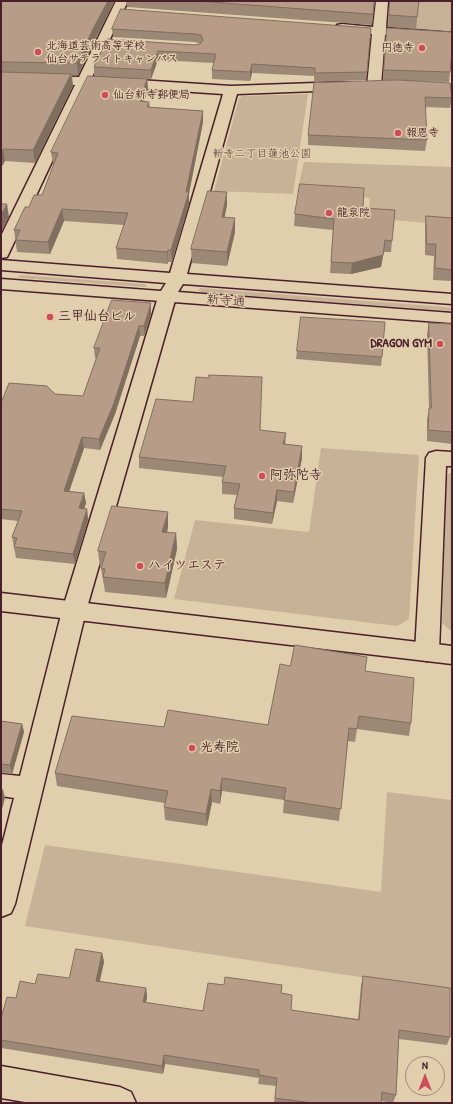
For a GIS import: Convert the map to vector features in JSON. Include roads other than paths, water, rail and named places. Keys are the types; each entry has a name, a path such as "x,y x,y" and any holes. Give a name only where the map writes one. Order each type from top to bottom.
{"street":[{"path":"1,79 83,81 231,90 380,85 380,31 382,1"},
{"path":"1,253 102,42 123,9"},
{"path":"333,28 452,37"},
{"path":"102,42 117,43"},
{"path":"1,904 74,611 172,288 198,209 231,90"},
{"name":"新寺通","path":"1,265 172,288 452,318"},
{"name":"新寺通","path":"1,284 172,288 452,299"},
{"path":"427,652 436,458 452,459"},
{"path":"1,602 452,655"},
{"path":"1,786 30,789"},
{"path":"1,1082 120,1103"}],"place":[{"name":"円徳寺","path":"422,48"},
{"name":"北海道芸術高等学校 仙台サテライトキャンパス","path":"38,52"},
{"name":"仙台新寺郵便局","path":"105,95"},
{"name":"報恩寺","path":"398,133"},
{"name":"龍泉院","path":"329,213"},
{"name":"三甲仙台ビル","path":"50,317"},
{"name":"DRAGON GYM","path":"440,344"},
{"name":"阿弥陀寺","path":"262,476"},
{"name":"ハイツエステ","path":"140,566"},
{"name":"光寿院","path":"192,748"}],"park label":[{"name":"新寺二丁目蓮池公園","path":"262,154"}]}
